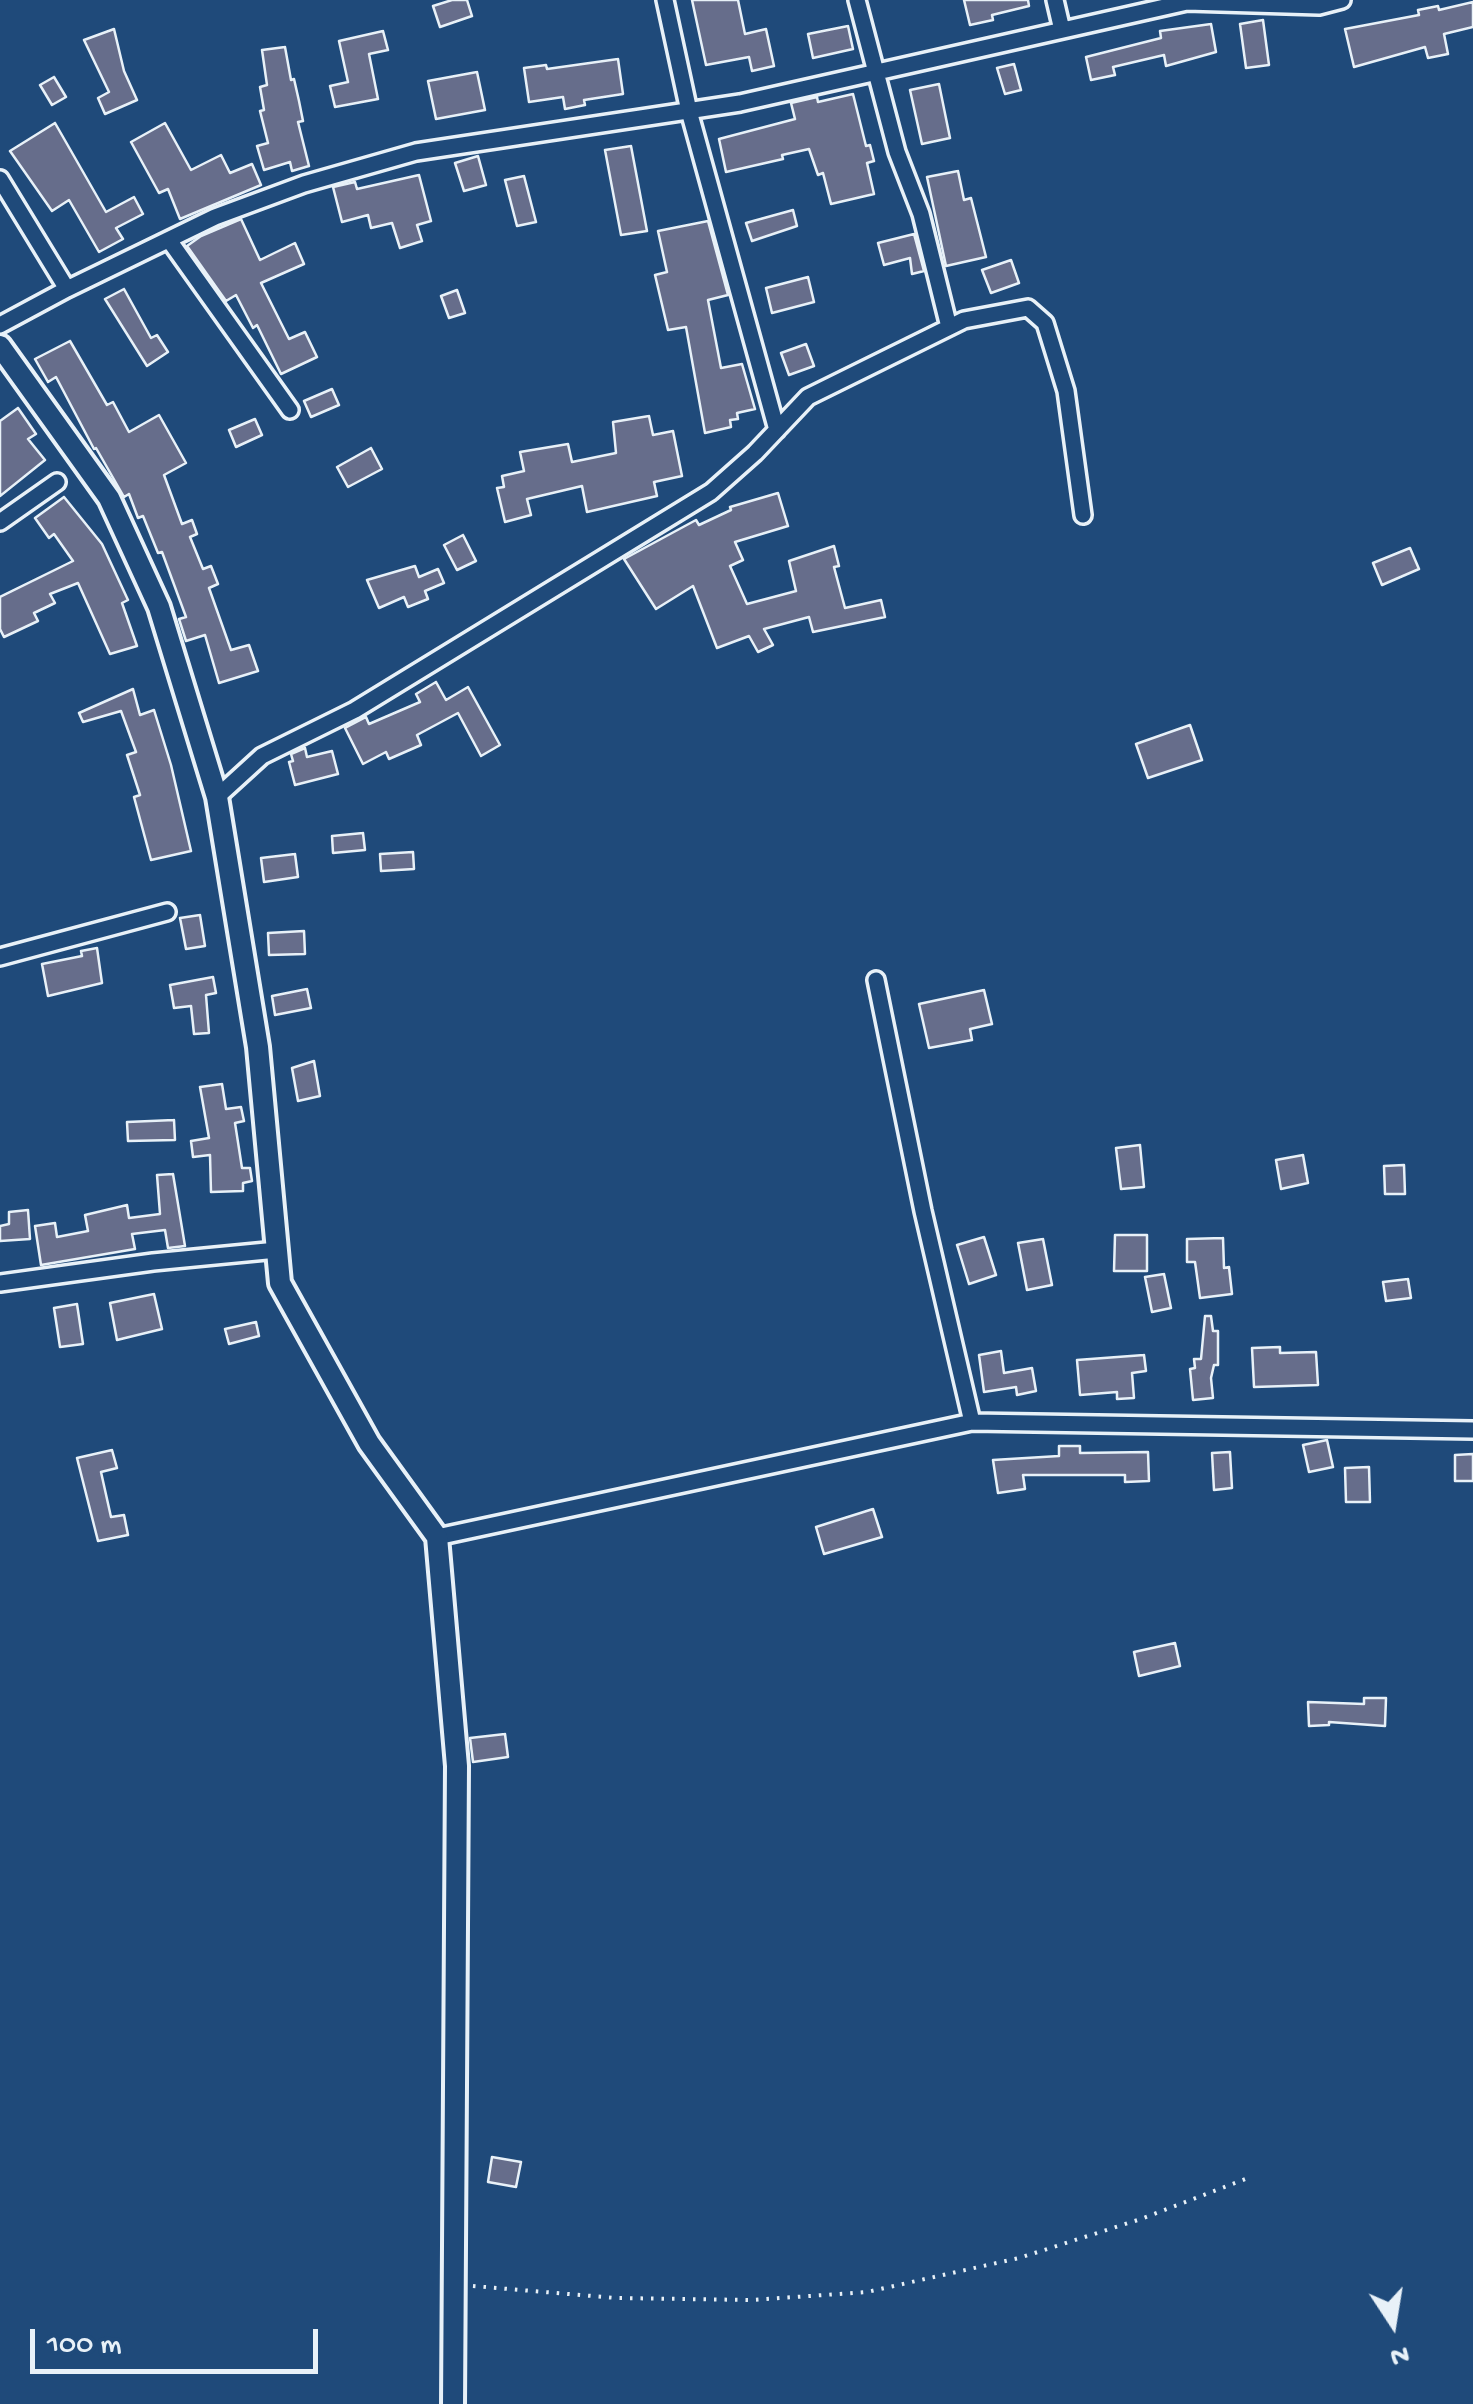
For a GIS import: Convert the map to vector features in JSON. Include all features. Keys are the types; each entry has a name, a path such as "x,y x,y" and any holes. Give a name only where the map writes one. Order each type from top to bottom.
{"street":[{"path":"665,0 689,111 777,430"},
{"path":"857,0 897,152 921,214 949,326"},
{"path":"1055,0 1062,30"},
{"path":"0,325 215,218 304,184 416,152 740,103 1187,2 1342,0"},
{"path":"0,179 66,289"},
{"path":"170,240 290,410"},
{"path":"217,797 262,756 370,700 711,492 808,397 964,320 1028,308 1045,322 1066,391 1084,515"},
{"path":"0,346 109,498 159,607 217,797 258,1048 280,1283 360,1427 437,1537 457,1766 453,2404"},
{"path":"0,522 57,482"},
{"path":"0,957 167,912"},
{"path":"876,980 972,1422"},
{"path":"0,1283 277,1250"},
{"path":"437,1537 972,1422 1473,1430"}],"path":[{"path":"454,2284 616,2298 752,2300 867,2292 1019,2258 1141,2219 1248,2178"}],"building":[{"path":"467,0 472,16 440,27 433,6"},
{"path":"692,0 738,0 745,34 766,29 774,66 752,71 749,57 706,65"},
{"path":"964,0 1028,0 1029,6 970,25"},
{"path":"1473,2 1473,27 1444,34 1448,54 1428,58 1425,47 1354,67 1345,29 1419,15 1418,10 1438,6 1439,10"},
{"path":"1263,20 1269,65 1246,68 1240,24"},
{"path":"1211,24 1216,52 1166,66 1164,55 1113,67 1115,75 1091,80 1086,57 1161,38 1160,31"},
{"path":"848,26 853,49 813,58 808,34"},
{"path":"114,29 124,71 137,100 105,114 98,98 109,92 84,40"},
{"path":"383,31 388,50 369,54 378,99 335,107 330,86 348,82 339,41"},
{"path":"285,47 299,101 303,121 298,122 309,166 292,171 290,162 264,170 257,146 268,143 260,111 264,110 260,87 267,85 262,50"},
{"path":"618,59 623,94 584,100 585,105 565,109 563,97 529,102 524,68 546,65 547,69"},
{"path":"1014,64 1021,90 1005,94 997,68"},
{"path":"477,72 485,110 436,119 428,81"},
{"path":"54,77 66,97 52,105 40,85"},
{"path":"939,84 950,138 922,144 910,90"},
{"path":"853,94 866,146 870,145 874,161 867,163 874,194 831,204 823,173 818,175 809,149 726,172 719,139 795,119 791,103"},
{"path":"55,123 106,212 134,197 143,214 116,228 123,239 99,252 69,200 52,211 10,151"},
{"path":"165,123 191,170 221,155 230,173 252,164 261,185 180,219 168,189 159,193 131,142"},
{"path":"631,146 647,231 621,235 605,150"},
{"path":"478,156 486,185 464,191 455,163"},
{"path":"958,171 964,200 971,198 986,257 946,266 927,177"},
{"path":"419,175 431,221 417,225 422,241 400,248 392,223 371,228 368,215 342,222 333,187 355,182 357,189"},
{"path":"524,176 536,222 517,226 505,180"},
{"path":"793,210 797,226 752,241 746,223"},
{"path":"241,219 260,260 295,243 304,264 261,283 289,339 305,332 317,357 281,374 257,325 253,328 236,295 226,301 187,246"},
{"path":"708,221 728,295 708,300 721,368 742,364 755,409 737,413 738,419 730,420 731,427 705,433 686,327 668,330 655,275 667,272 658,231"},
{"path":"914,234 924,271 912,274 910,258 884,265 878,243"},
{"path":"1011,260 1019,283 991,293 982,270"},
{"path":"808,277 814,302 772,313 766,288"},
{"path":"124,289 151,338 157,335 168,352 147,366 105,299"},
{"path":"457,290 465,313 449,318 441,296"},
{"path":"70,341 107,405 113,402 129,432 159,415 186,463 164,475 182,524 192,520 197,534 190,537 203,569 211,566 218,584 209,588 231,650 249,645 258,671 219,683 205,635 186,641 179,619 186,617 162,552 158,553 143,516 138,518 129,494 124,497 56,377 48,382 35,359"},
{"path":"806,344 814,366 789,375 781,353"},
{"path":"332,389 339,405 311,417 304,401"},
{"path":"18,408 36,434 28,439 45,460 0,496 0,421"},
{"path":"649,416 653,435 673,431 682,476 654,482 657,496 587,512 582,486 527,499 531,515 505,522 497,488 504,487 502,476 524,471 520,452 568,444 572,462 616,453 613,422"},
{"path":"255,419 262,435 236,447 229,430"},
{"path":"371,448 382,469 348,487 337,467"},
{"path":"778,493 788,526 735,542 743,560 730,566 747,604 796,591 789,561 834,546 839,566 834,567 845,608 881,600 885,617 813,632 809,617 764,629 773,645 758,652 749,636 717,648 693,586 656,609 624,559 696,520 699,525 731,510 730,507"},
{"path":"64,497 102,544 128,600 122,603 137,646 110,654 78,583 50,594 55,603 34,613 38,621 4,637 0,629 0,597 73,561 54,534 49,538 35,518"},
{"path":"463,535 476,561 457,570 444,545"},
{"path":"1410,548 1419,569 1382,585 1373,563"},
{"path":"415,566 419,577 438,569 444,583 425,591 428,599 408,607 404,597 379,608 367,580"},
{"path":"436,682 446,700 468,687 500,745 481,756 458,713 417,735 421,745 389,759 386,752 363,764 345,728 366,717 369,724 420,702 416,694"},
{"path":"133,689 140,715 154,710 191,851 151,860 134,797 140,795 127,755 136,752 121,711 83,722 79,713"},
{"path":"1190,725 1202,760 1148,778 1136,744"},
{"path":"305,748 307,757 332,751 338,774 295,785 289,762 293,761 291,754"},
{"path":"363,833 365,850 333,853 332,836"},
{"path":"413,852 414,869 381,871 380,854"},
{"path":"295,854 298,877 264,882 261,858"},
{"path":"200,915 205,946 186,949 180,918"},
{"path":"304,931 305,954 269,955 268,933"},
{"path":"97,948 102,983 48,996 42,964 82,956 81,951"},
{"path":"213,977 216,993 206,995 209,1033 194,1034 191,1006 174,1008 170,985"},
{"path":"307,989 311,1008 275,1015 272,996"},
{"path":"984,990 992,1024 970,1029 972,1040 929,1048 919,1004"},
{"path":"314,1061 320,1096 298,1101 292,1068"},
{"path":"222,1084 226,1109 241,1107 244,1121 235,1123 242,1168 250,1168 252,1181 243,1183 243,1191 211,1192 210,1155 193,1157 191,1141 209,1138 200,1087"},
{"path":"174,1120 175,1140 128,1141 127,1122"},
{"path":"1140,1145 1144,1187 1121,1189 1116,1148"},
{"path":"1303,1155 1308,1183 1281,1189 1276,1160"},
{"path":"1404,1165 1405,1194 1385,1194 1384,1166"},
{"path":"173,1174 185,1246 168,1248 165,1230 132,1234 135,1249 41,1265 35,1226 55,1223 57,1237 88,1231 85,1215 127,1205 129,1218 160,1214 157,1175"},
{"path":"28,1210 30,1239 0,1241 0,1226 9,1224 9,1212"},
{"path":"1115,1235 1147,1235 1147,1271 1114,1271"},
{"path":"984,1237 996,1275 969,1284 957,1245"},
{"path":"1223,1238 1224,1268 1229,1267 1232,1294 1200,1298 1195,1262 1187,1262 1187,1239"},
{"path":"1043,1239 1052,1285 1027,1290 1018,1243"},
{"path":"1164,1274 1171,1308 1152,1312 1145,1277"},
{"path":"1408,1279 1411,1298 1386,1301 1383,1282"},
{"path":"154,1294 162,1329 117,1340 110,1303"},
{"path":"77,1304 83,1344 60,1347 54,1308"},
{"path":"1205,1316 1211,1316 1213,1331 1218,1331 1218,1365 1214,1365 1211,1378 1213,1398 1193,1400 1190,1369 1195,1368 1194,1359 1201,1359"},
{"path":"256,1322 259,1336 229,1344 225,1329"},
{"path":"1280,1347 1280,1353 1316,1352 1318,1385 1254,1387 1252,1348"},
{"path":"1001,1351 1004,1373 1032,1368 1036,1391 1017,1395 1016,1387 984,1392 979,1355"},
{"path":"1144,1355 1146,1371 1132,1373 1134,1398 1117,1399 1117,1392 1080,1395 1077,1360"},
{"path":"1327,1440 1333,1467 1309,1472 1303,1445"},
{"path":"1059,1446 1080,1446 1080,1453 1148,1452 1149,1481 1125,1482 1125,1475 1023,1475 1025,1489 998,1493 993,1460 1059,1456"},
{"path":"112,1450 117,1468 101,1472 111,1517 124,1515 128,1535 98,1541 77,1458"},
{"path":"1230,1452 1232,1488 1214,1490 1212,1453"},
{"path":"1473,1454 1473,1481 1455,1481 1455,1455"},
{"path":"1369,1467 1370,1502 1346,1502 1345,1468"},
{"path":"873,1509 882,1537 824,1554 816,1527"},
{"path":"1175,1643 1180,1666 1139,1676 1134,1652"},
{"path":"1364,1698 1386,1698 1385,1726 1329,1722 1309,1726 1308,1702 1364,1704"},
{"path":"505,1734 508,1757 473,1762 470,1738"},
{"path":"492,2157 521,2162 516,2187 488,2182"}]}
